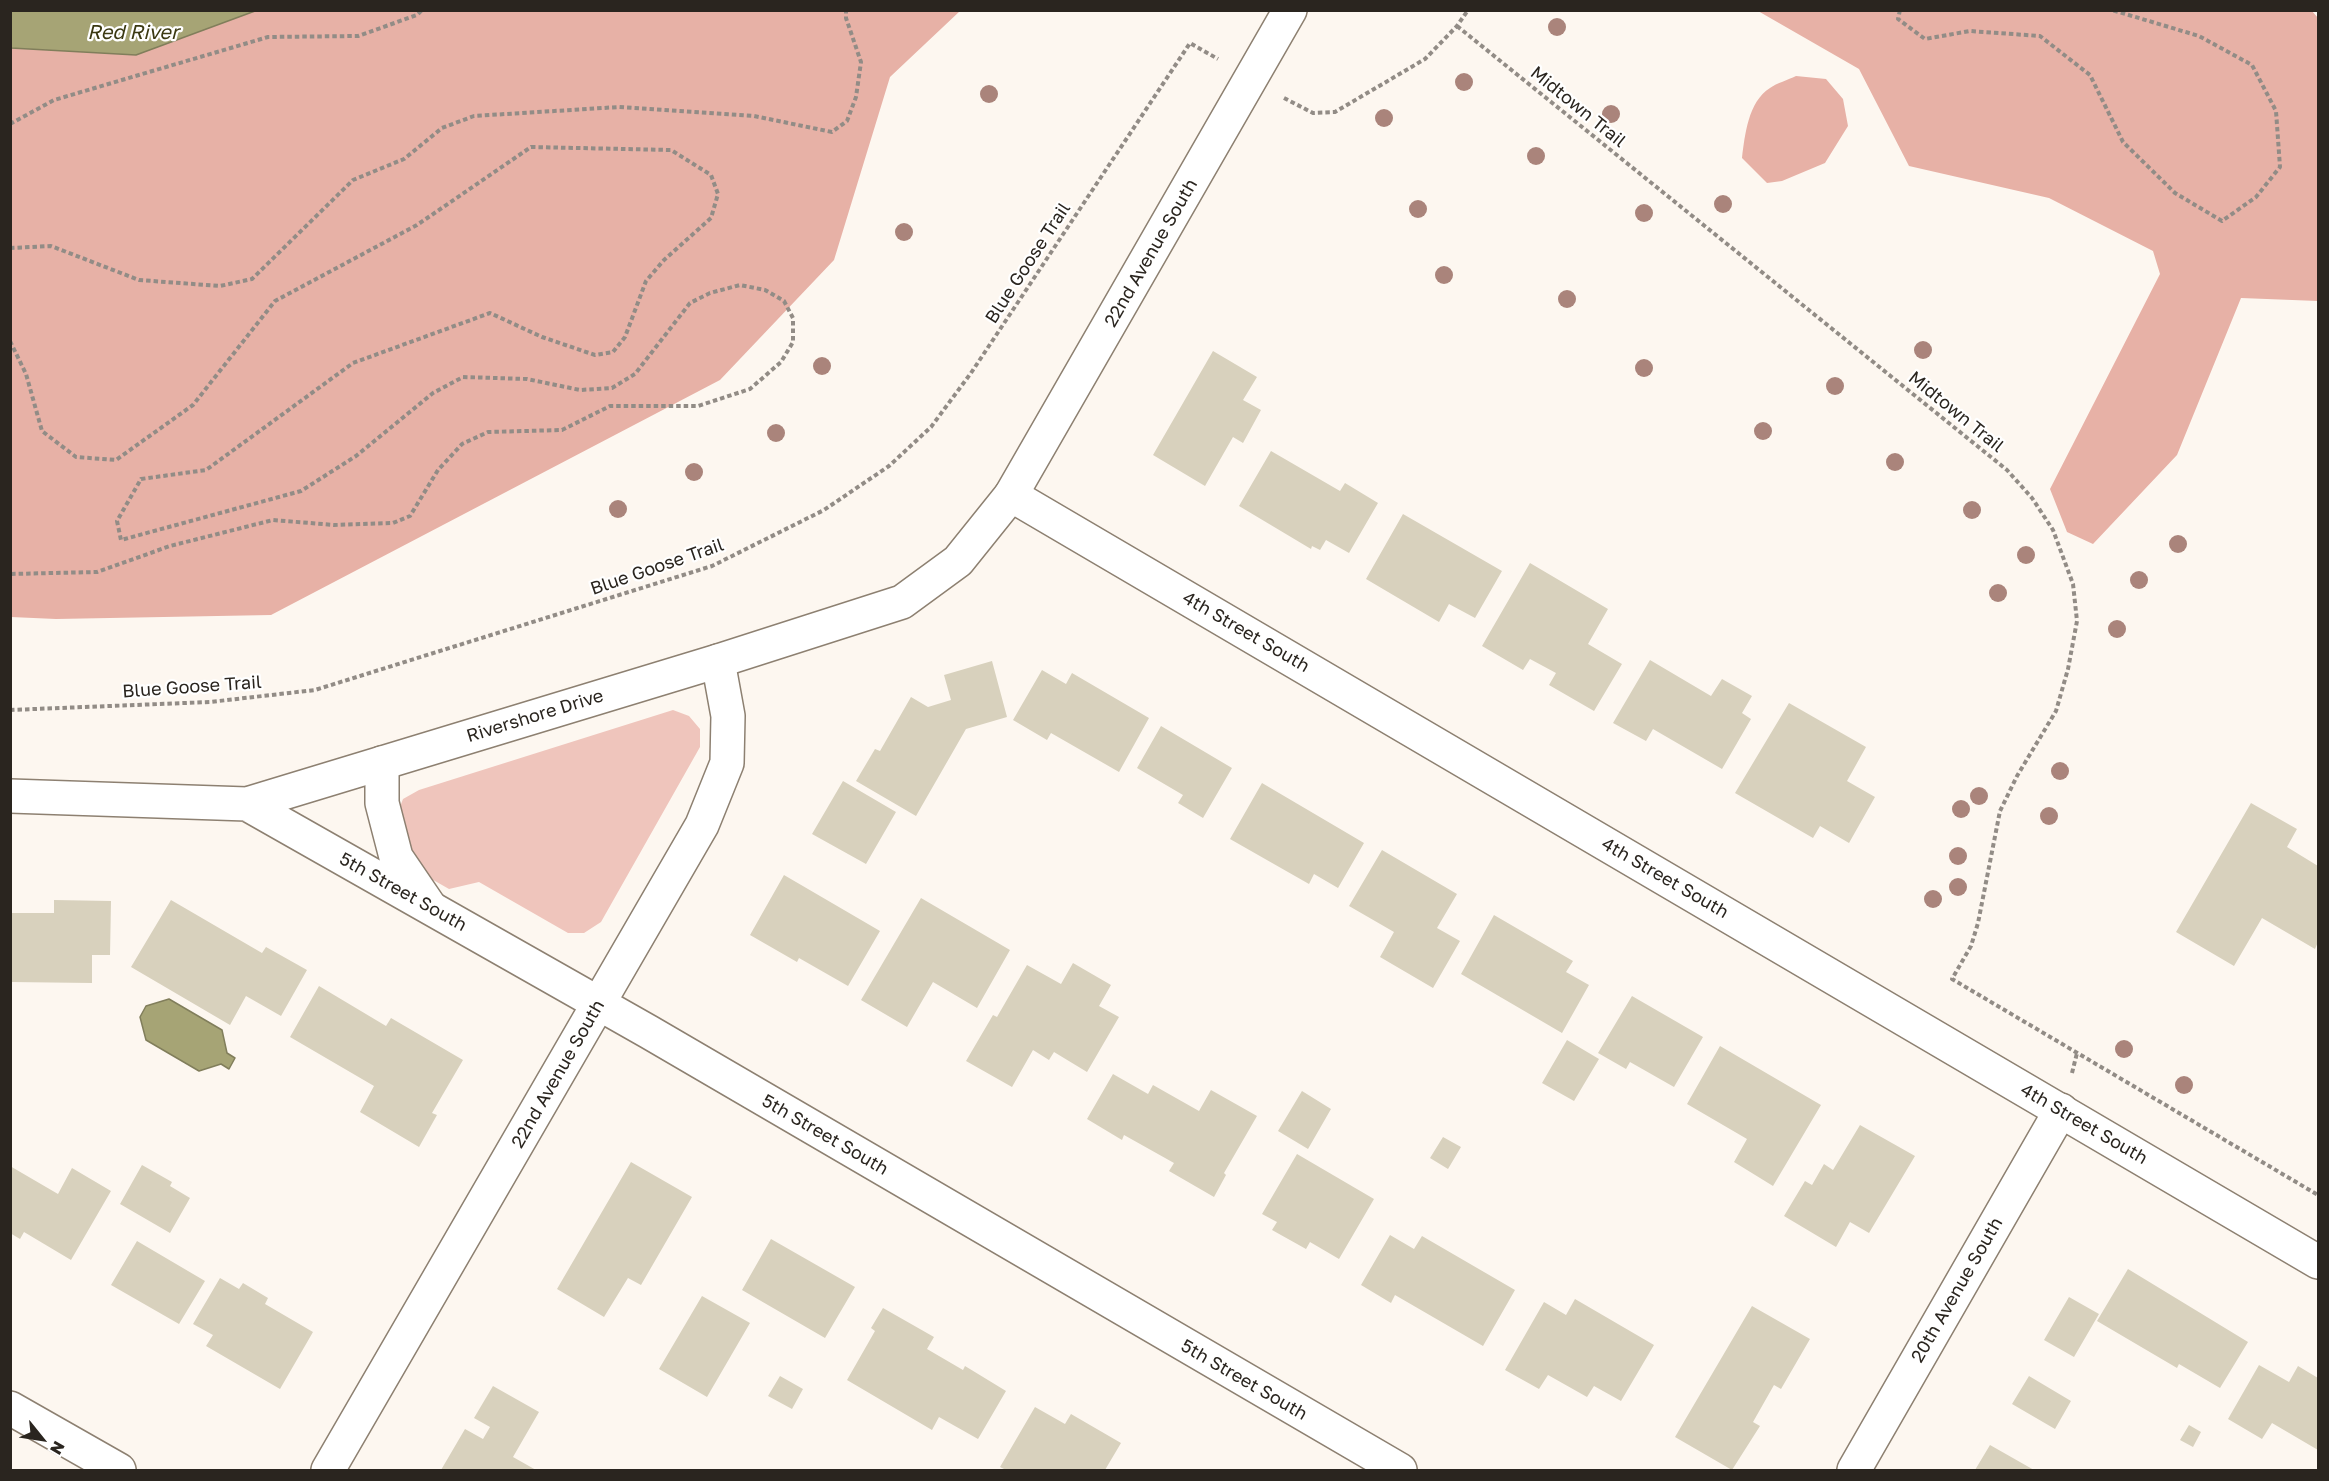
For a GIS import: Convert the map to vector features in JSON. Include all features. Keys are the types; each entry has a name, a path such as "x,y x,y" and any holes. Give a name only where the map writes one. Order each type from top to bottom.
{"street":[{"name":"22nd Avenue South","path":"1011,495 1290,10"},
{"name":"Rivershore Drive","path":"10,796 247,804 718,661 902,602 958,561 1011,495"},
{"name":"4th Street South","path":"1011,495 2319,1262"},
{"name":"22nd Avenue South","path":"328,1470 702,825 727,763 728,716 718,661"},
{"path":"382,763 382,803 396,857 430,907"},
{"name":"5th Street South","path":"247,804 599,1003 1400,1470"},
{"name":"20th Avenue South","path":"1854,1470 2061,1110"},
{"path":"10,1408 119,1470"}],"path":[{"path":"10,124 54,100 268,37 358,36 417,15 422,10"},
{"path":"10,248 51,246 139,280 220,286 252,279 353,180 404,159 442,128 474,116 619,107 754,116 832,132 847,121 856,97 861,62 846,18 846,10"},
{"path":"1293,104 1313,113 1335,112 1425,59 1457,26 1468,10"},
{"path":"1900,10 1898,19 1925,39 1970,31 2040,36 2090,75 2123,142 2175,193 2222,221 2256,197 2280,167 2276,111 2257,74 2252,65 2199,36 2112,10"},
{"name":"Midtown Trail","path":"1457,26 2007,470 2032,498 2053,530 2073,584 2077,621 2068,669 2056,711 2017,776 2000,811 1978,923 1971,946 1952,980 2319,1195"},
{"name":"Blue Goose Trail","path":"10,710 210,702 315,690 712,566 824,510 889,466 931,427 971,373 1190,43"},
{"path":"10,341 26,374 42,431 76,457 116,460 193,405 275,301 417,225 531,147 671,150 711,175 718,194 711,218 664,260 646,281 625,337 613,352 595,355 542,337 490,313 352,363 206,470 141,478 117,522 121,540 301,491 356,456 433,393 463,377 527,379 580,390 612,388 635,374 690,303 710,293 740,285 765,290 784,302 793,318 793,342 782,362 750,389 698,406 610,406 562,430 488,432 462,444 438,470 410,516 393,523 334,525 273,520 170,546 97,572 10,574"}],"shaded area":[{"path":"255,10 960,11 890,77 834,260 720,380 271,615 56,619 11,617 10,48 136,55"},
{"path":"1758,11 2312,11 2318,18 2318,301 2241,298 2177,455 2093,544 2067,532 2050,489 2160,274 2153,251 2049,198 1909,166 1859,69"},
{"path":"1796,76 1826,79 1843,99 1848,126 1825,163 1782,181 1767,183 1742,158 1749,120 1752,110 1763,94 1773,86"},
{"path":"673,710 689,716 700,729 700,747 601,922 584,933 568,933 479,882 449,889 421,873 409,859 398,812 403,799 419,790"}],"water":[{"name":"Red River","path":"10,11 255,11 136,55 11,48"},
{"path":"169,999 222,1030 227,1053 235,1058 229,1069 221,1064 199,1071 146,1040 140,1017 146,1006"}],"building":[{"path":"1213,351 1257,377 1243,400 1261,410 1243,443 1233,437 1205,486 1153,455"},
{"path":"1271,451 1340,491 1345,483 1378,503 1349,553 1326,540 1320,550 1312,546 1311,549 1239,506"},
{"path":"1403,514 1502,571 1475,618 1449,604 1439,622 1366,579"},
{"path":"1530,563 1608,609 1588,644 1622,664 1594,711 1549,685 1556,673 1530,659 1523,670 1482,646"},
{"path":"1650,660 1711,696 1722,679 1752,696 1742,713 1751,719 1722,769 1653,729 1646,741 1613,723"},
{"path":"992,661 1007,717 966,729 916,816 856,781 875,749 880,751 911,697 928,707 951,700 944,675"},
{"path":"1042,670 1066,684 1072,673 1149,718 1119,772 1051,733 1047,740 1013,720"},
{"path":"1789,703 1866,747 1847,781 1875,797 1849,843 1820,826 1813,838 1735,793"},
{"path":"1161,726 1232,768 1203,818 1178,803 1183,795 1137,768"},
{"path":"843,781 896,812 866,864 812,834"},
{"path":"1262,783 1364,843 1338,888 1314,874 1309,884 1230,839"},
{"path":"2251,803 2297,829 2287,847 2318,866 2318,942 2315,949 2262,918 2234,966 2176,932"},
{"path":"1382,850 1457,894 1437,928 1460,941 1433,988 1380,957 1394,932 1349,906"},
{"path":"784,875 880,931 848,986 799,958 797,962 750,935"},
{"path":"921,898 1010,950 977,1008 933,982 907,1027 861,1000"},
{"path":"54,900 111,901 110,955 92,955 92,983 10,982 10,913 54,913"},
{"path":"171,900 262,953 266,947 307,970 281,1016 246,996 230,1025 131,967"},
{"path":"1494,915 1573,961 1566,972 1589,985 1562,1033 1461,974"},
{"path":"1073,963 1111,985 1099,1006 1119,1017 1087,1072 1054,1052 1049,1060 1033,1050 1012,1087 966,1061 993,1015 997,1017 1027,965 1061,984"},
{"path":"319,986 386,1026 391,1018 463,1060 432,1113 437,1115 419,1147 360,1112 374,1086 290,1037"},
{"path":"1632,996 1703,1037 1674,1087 1630,1062 1626,1069 1598,1053"},
{"path":"1567,1040 1599,1059 1574,1101 1542,1083"},
{"path":"1720,1046 1821,1105 1773,1186 1734,1162 1747,1139 1687,1104"},
{"path":"1113,1074 1148,1094 1153,1085 1199,1111 1211,1090 1257,1116 1224,1173 1226,1175 1214,1197 1169,1171 1174,1163 1124,1135 1122,1140 1087,1119"},
{"path":"1302,1091 1331,1109 1308,1149 1278,1131"},
{"path":"1860,1125 1915,1156 1869,1233 1850,1222 1836,1247 1784,1216 1805,1181 1812,1185 1824,1164 1833,1170"},
{"path":"1443,1137 1461,1147 1448,1169 1430,1158"},
{"path":"1297,1154 1374,1199 1339,1259 1310,1242 1306,1249 1272,1230 1277,1222 1262,1214"},
{"path":"631,1162 692,1197 641,1285 628,1278 604,1317 557,1289"},
{"path":"142,1165 172,1182 170,1186 190,1198 170,1233 120,1204"},
{"path":"10,1166 58,1194 72,1168 111,1191 71,1260 24,1232 20,1239 10,1233"},
{"path":"1390,1235 1414,1249 1422,1236 1515,1290 1483,1346 1395,1295 1391,1303 1361,1285"},
{"path":"771,1239 855,1287 825,1338 742,1290"},
{"path":"137,1241 205,1281 179,1324 111,1285"},
{"path":"2128,1269 2248,1342 2220,1388 2179,1364 2177,1368 2097,1321"},
{"path":"220,1278 239,1289 243,1283 268,1298 265,1304 313,1332 280,1389 206,1346 213,1335 193,1324"},
{"path":"702,1296 750,1323 707,1397 659,1369"},
{"path":"2069,1297 2099,1314 2074,1357 2044,1340"},
{"path":"1575,1299 1654,1345 1621,1401 1594,1386 1587,1397 1548,1375 1539,1389 1505,1370 1544,1302 1566,1315"},
{"path":"1752,1306 1810,1339 1781,1389 1774,1385 1753,1422 1760,1426 1732,1470 1675,1437"},
{"path":"883,1308 934,1337 927,1349 963,1370 965,1366 1006,1391 978,1439 939,1417 932,1430 847,1380 875,1331 871,1328"},
{"path":"2259,1365 2289,1382 2298,1366 2318,1378 2318,1450 2272,1423 2262,1439 2228,1419"},
{"path":"780,1376 803,1389 792,1409 768,1396"},
{"path":"2029,1376 2071,1401 2055,1429 2012,1404"},
{"path":"493,1386 539,1412 513,1457 536,1470 441,1470 465,1429 483,1439 490,1427 474,1418"},
{"path":"1035,1407 1065,1424 1071,1414 1121,1443 1105,1470 1006,1470 1000,1467"},
{"path":"2189,1425 2201,1432 2193,1447 2180,1440"},
{"path":"1990,1445 2034,1470 1975,1470"}]}
